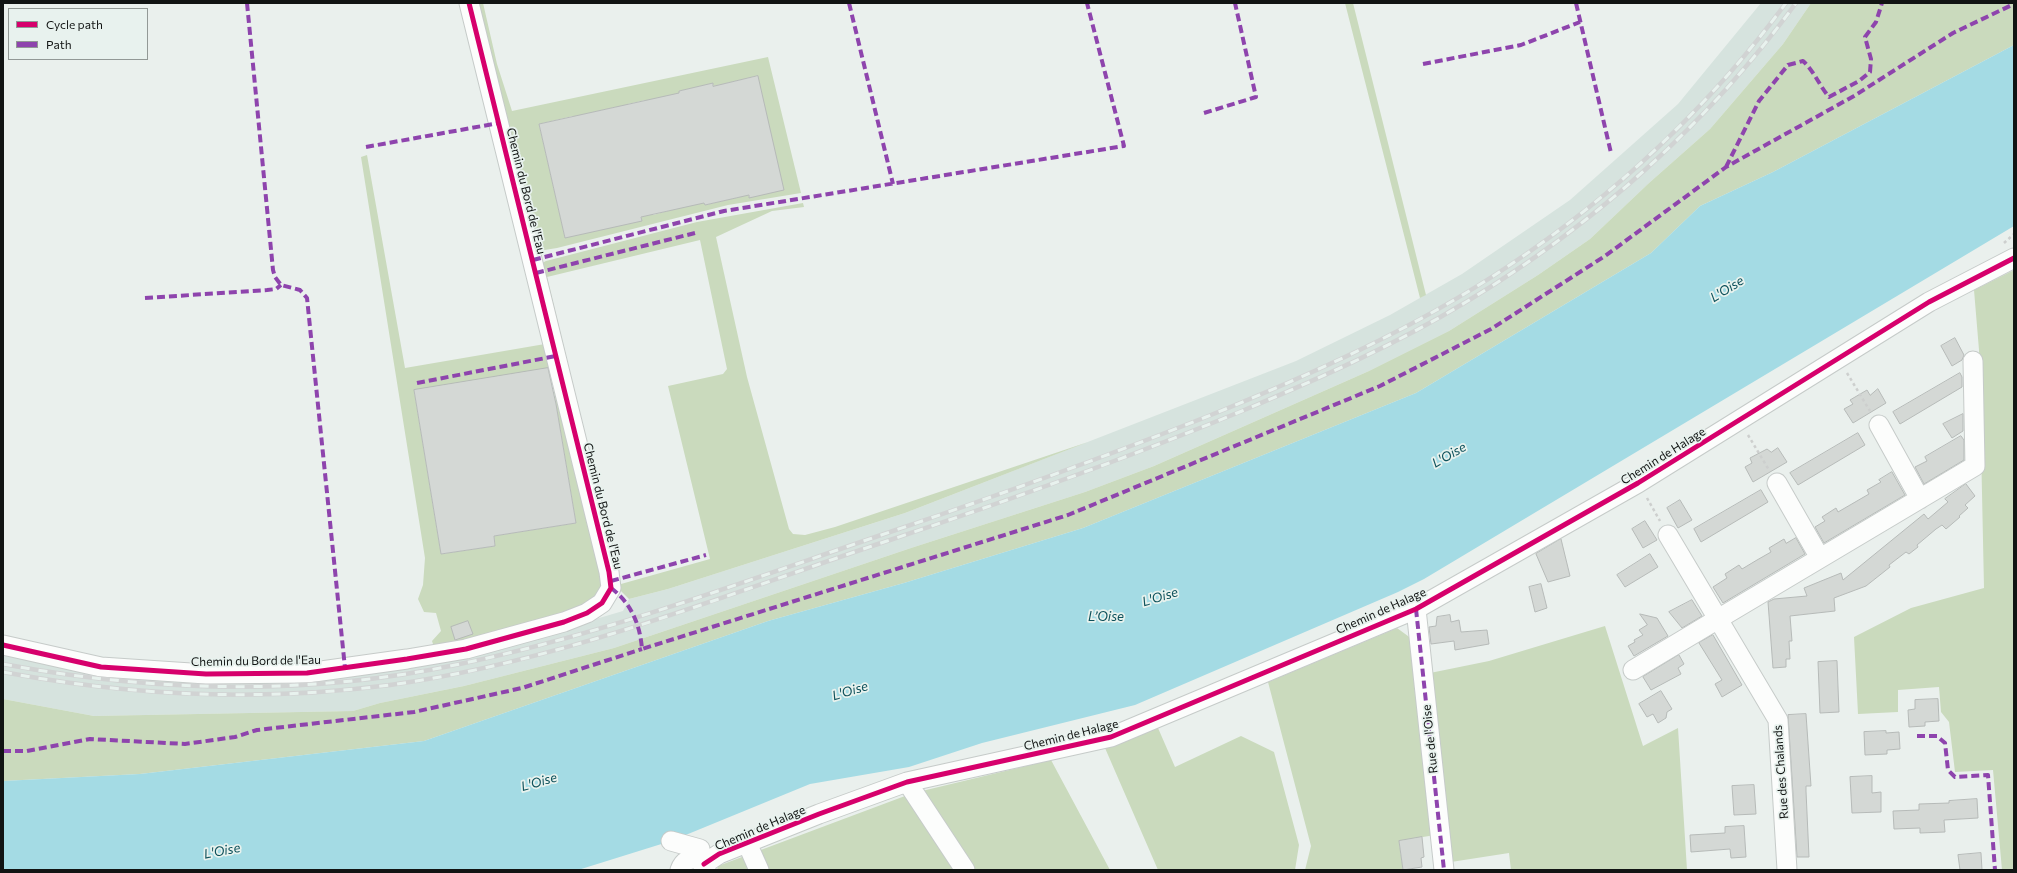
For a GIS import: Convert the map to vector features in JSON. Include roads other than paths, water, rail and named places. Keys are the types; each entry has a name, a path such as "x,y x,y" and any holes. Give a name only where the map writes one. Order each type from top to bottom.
{"street":[{"name":"Chemin du Bord de l'Eau","path":"3,645 101,667 206,674 307,673 407,660 466,649 575,618 594,609 607,597 611,588 609,572 469,3"},
{"name":"Chemin de Halage","path":"680,870 686,861 691,859 703,865 719,854 819,814 908,782 1111,738 1416,609 1638,483 1929,302 2014,258"},
{"path":"1633,670 1975,466 1973,361"},
{"path":"1879,425 1920,499"},
{"path":"1777,483 1820,558"},
{"name":"Rue des Chalands","path":"1668,535 1778,720 1787,870"},
{"name":"Rue de l'Oise","path":"1416,609 1444,870"},
{"path":"908,782 965,870"},
{"path":"671,841 700,849 703,865"},
{"path":"747,843 759,870"}],"water":[{"name":"L’Oise","path":"2014,45 2014,226 1424,579 1398,592 1135,705 982,743 909,767 810,784 671,841 578,870 3,870 3,781 140,774 424,741 768,621 904,583 1083,528 1416,393 1651,253 1700,206 1773,172"}],"railway":[{"path":"3,664 116,680 173,685 229,687 286,686 343,682 399,675 455,665 510,653 675,605 1009,491 1088,462 1206,417 1284,385 1361,350 1472,290 1507,267 1585,210 1658,147 1693,113 1725,78 1757,41 1786,3"},
{"path":"3,672 99,687 196,694 244,695 293,694 341,690 390,685 454,674 579,644 642,625 977,511 1110,463 1242,411 1356,361 1439,318 1513,272 1559,240 1646,169 1687,130 1725,90 1762,47 1796,3"}],"water label":[{"name":"L'Oise","path":"1727,289"},
{"name":"L'Oise","path":"1449,455"},
{"name":"L'Oise","path":"1160,597"},
{"name":"L'Oise","path":"850,691"},
{"name":"L'Oise","path":"539,782"},
{"name":"L'Oise","path":"222,851"}]}
